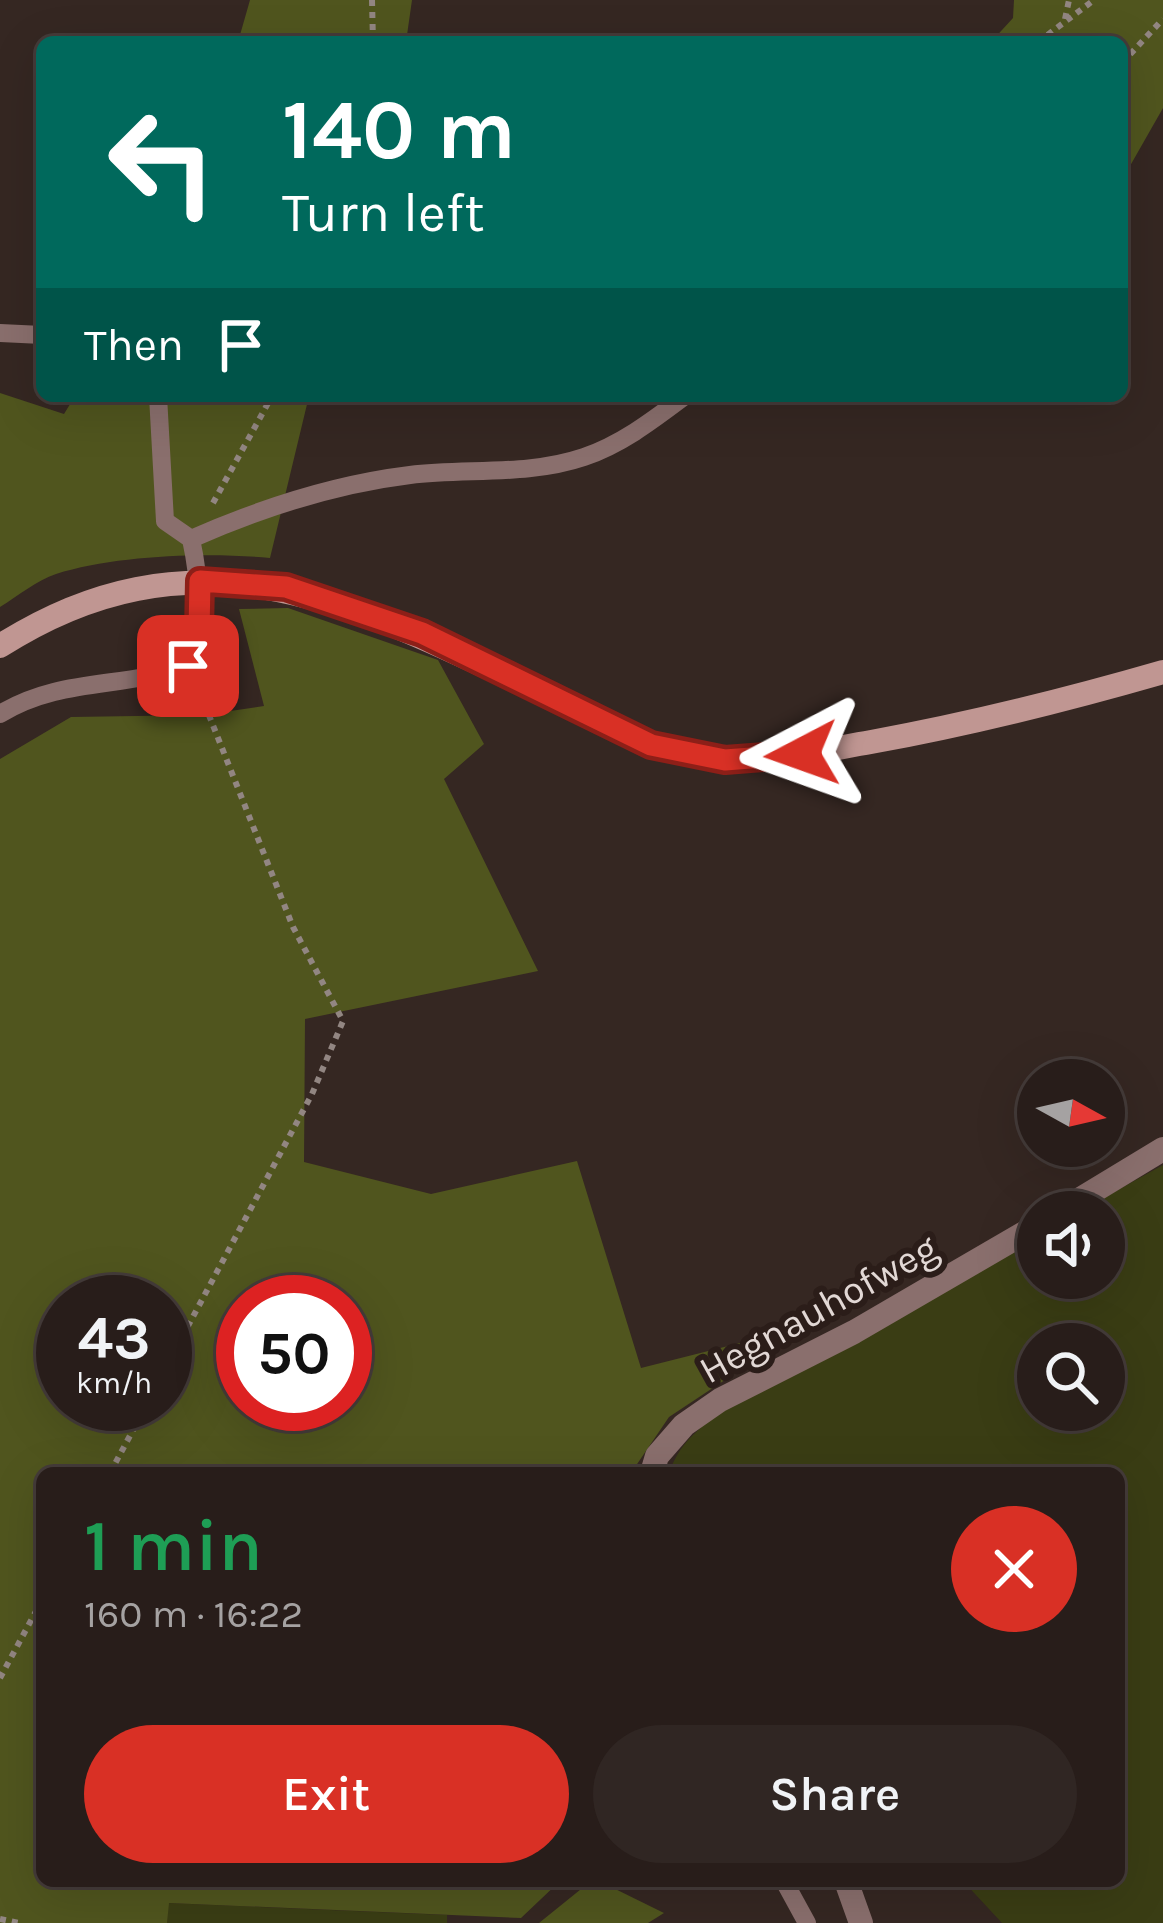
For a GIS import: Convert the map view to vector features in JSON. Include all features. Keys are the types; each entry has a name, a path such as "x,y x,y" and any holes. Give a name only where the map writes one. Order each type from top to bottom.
{"main road":[{"path":"0,646 39,621 118,595 200,581 286,587 422,633 651,745 725,760 802,754 989,721 1163,672"}],"street":[{"path":"1094,1191 1163,1149"},
{"name":"Hegnauhofweg","path":"654,1467 657,1456 684,1425 720,1400 854,1332 1017,1237"},
{"path":"849,1887 861,1923"}],"lane":[{"path":"0,333 36,335"},
{"path":"0,714 80,683 143,682 188,666 199,632 200,581 191,539 166,521 158,402"},
{"path":"191,539 250,513 408,475 517,470 581,458 627,438 677,402"},
{"path":"787,1887 807,1923"}],"path":[{"path":"372,0 374,36"},
{"path":"1064,23 1069,0"},
{"path":"1046,36 1094,0"},
{"path":"1128,57 1163,19"},
{"path":"191,539 269,402"},
{"path":"188,666 221,736 293,927 343,1022 312,1094 192,1319"},
{"path":"113,1467 132,1431"},
{"path":"0,1678 36,1611"},
{"path":"0,1918 19,1923"}],"green space":[{"path":"250,0 412,0 407,36 240,36"},
{"path":"1014,0 1163,0 1163,108 1128,169 1128,36 996,36 1013,18"},
{"path":"0,393 64,414 71,402 308,402 270,558 191,555 106,563 49,577 0,607"},
{"path":"288,608 438,660 484,744 444,779 538,971 305,1019 304,1162 431,1194 577,1161 641,1368 740,1343 755,1360 669,1417 635,1467 36,1467 36,1887 554,1887 521,1918 169,1903 167,1923 0,1923 0,759 71,717 203,715 264,706 239,609"},
{"path":"1163,1165 1163,1923 1002,1923 969,1887 1125,1887 1125,1467 672,1467 688,1440 738,1401 1017,1246 1017,1299 1125,1299 1125,1191 1116,1191"},
{"path":"584,1887 611,1887 664,1913 648,1923 539,1923"},
{"path":"168,1903 447,1915 447,1923 167,1923"}],"route":[{"path":"188,666 199,632 200,581 286,587 422,633 651,745 725,760 802,754"}]}
